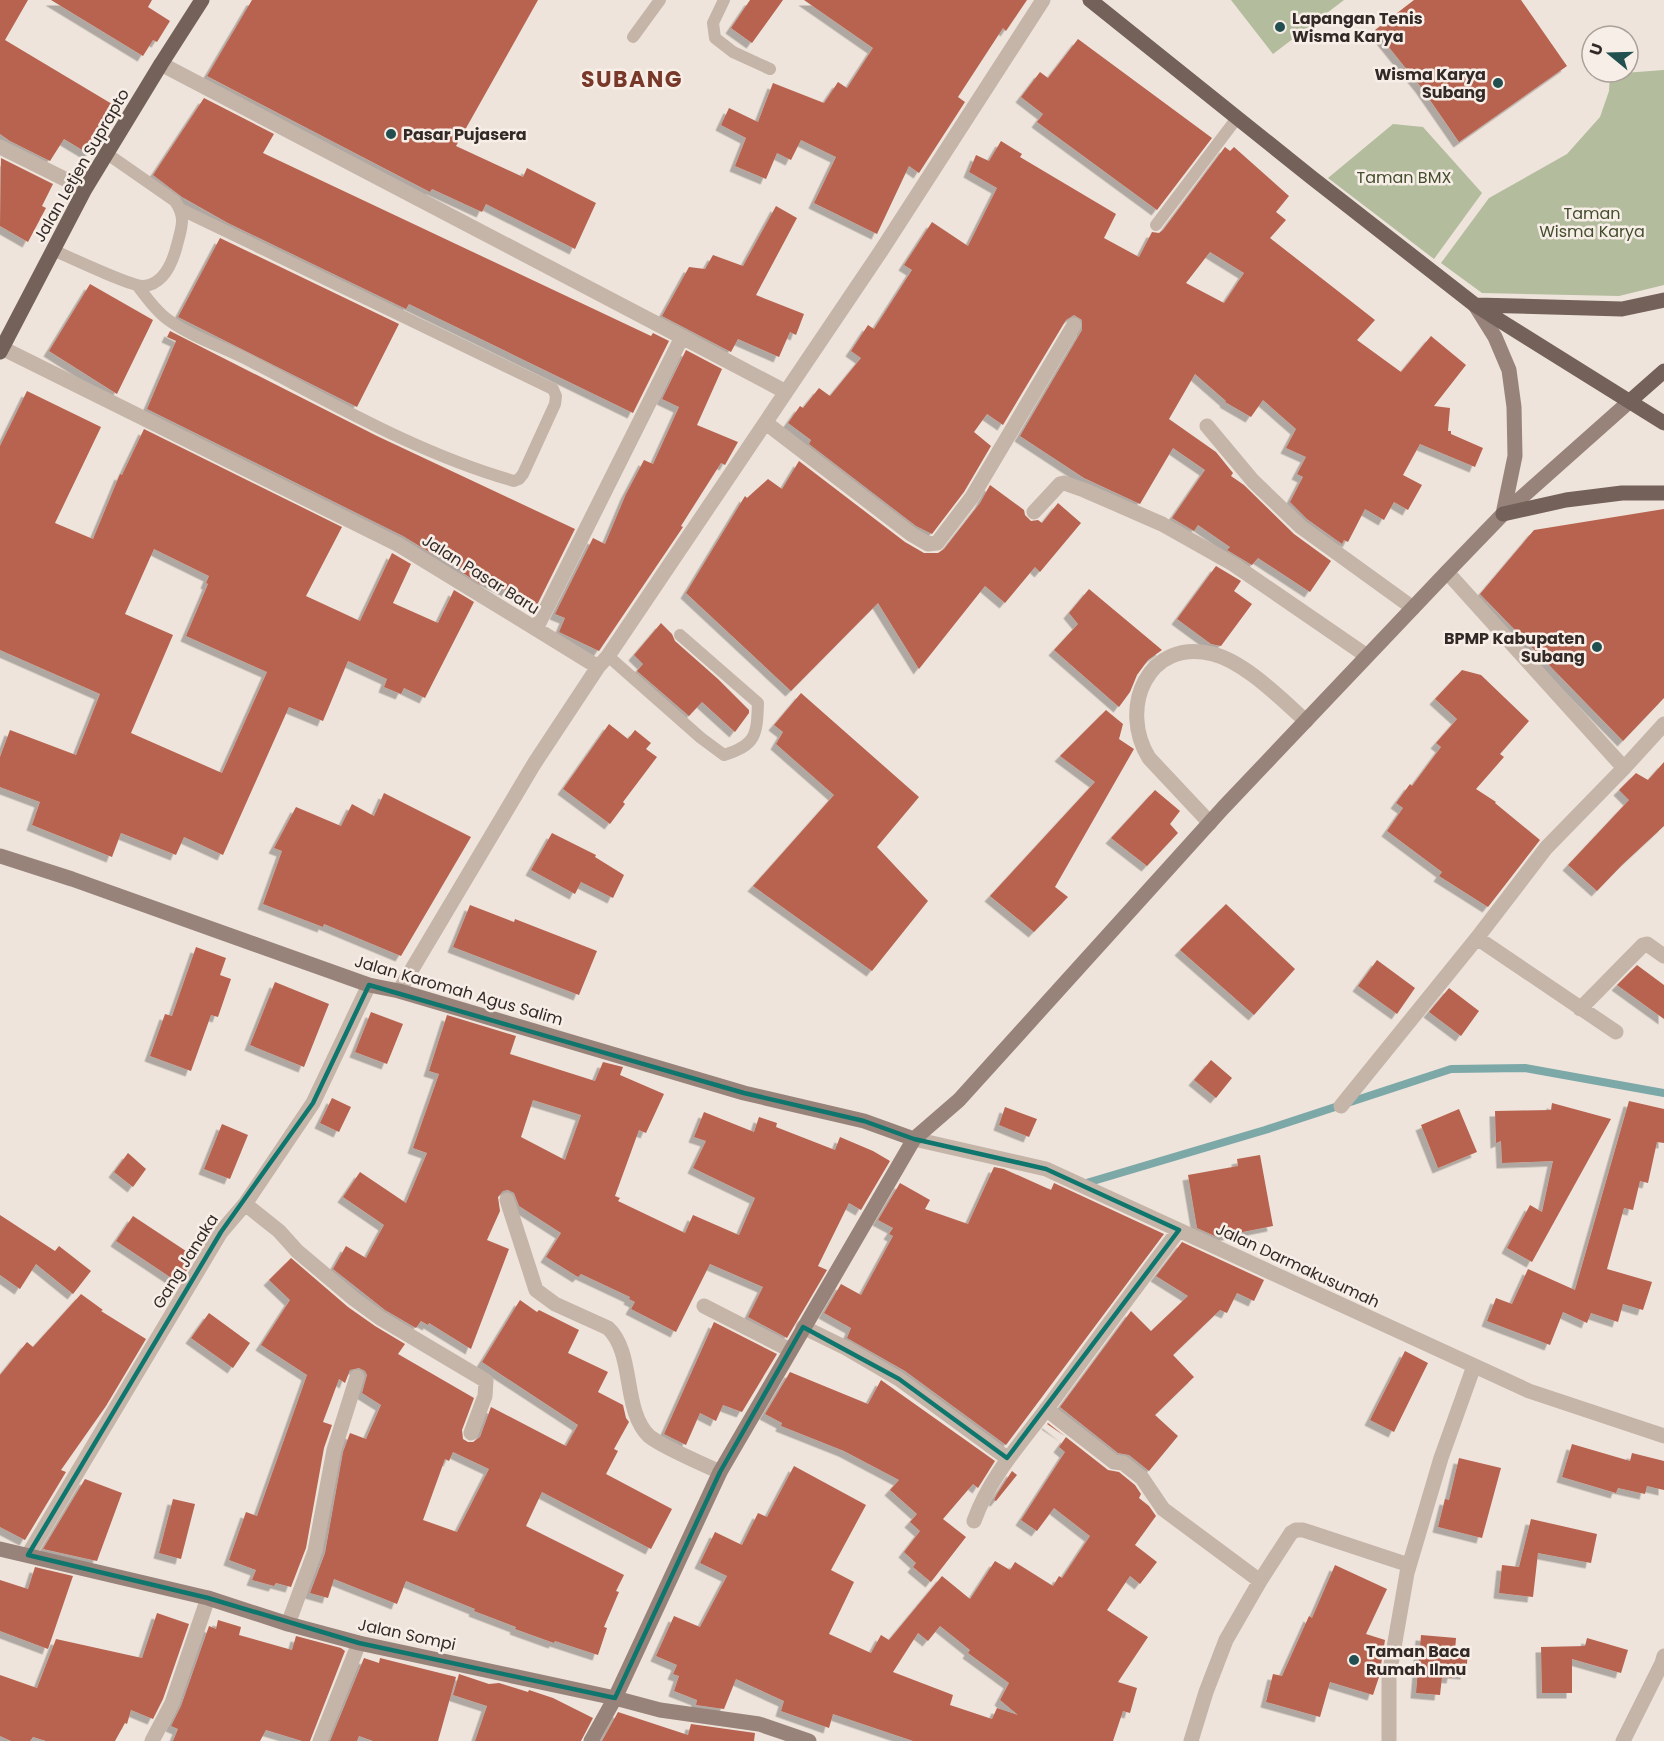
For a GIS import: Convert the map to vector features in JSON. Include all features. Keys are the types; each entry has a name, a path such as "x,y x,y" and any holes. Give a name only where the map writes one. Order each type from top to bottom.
{"main road":[{"name":"Jalan Letjen Suprapto","path":"1,350 85,189 202,0"},
{"path":"1090,0 1475,305 1664,423"},
{"path":"1475,305 1622,309 1664,300"},
{"path":"1475,305 1496,337 1509,370 1514,408 1515,456 1503,514"},
{"path":"591,1741 615,1698 720,1472 914,1139 959,1100 1210,823 1503,514 1664,371"},
{"path":"1503,514 1566,500 1622,493 1664,493"},
{"name":"Jalan Karomah Agus Salim","path":"0,856 72,879 369,985 399,991 744,1093 864,1121 914,1139"},
{"name":"Jalan Sompi","path":"1,1551 28,1555 208,1598 288,1624 359,1643 615,1698 660,1710 759,1724 809,1741"}],"street":[{"path":"399,991 534,764 881,251 1043,0"},
{"path":"161,64 786,392"},
{"path":"0,147 85,189"},
{"path":"766,423 911,534 928,544 937,543 972,497 1074,325"},
{"path":"536,629 682,337"},
{"name":"Jalan Pasar Baru","path":"1,350 399,545 536,629 603,661"},
{"path":"1207,426 1252,482 1301,527 1413,609"},
{"path":"1034,512 1062,483 1094,494 1162,524 1233,564 1367,656"},
{"path":"1447,572 1624,768"},
{"path":"1210,823 1149,758 1141,746 1135,712 1140,690 1150,671 1163,659 1179,652 1194,650 1215,654 1235,662 1306,721"},
{"path":"1341,1106 1478,938 1546,848 1664,724"},
{"path":"1478,938 1616,1032"},
{"path":"1580,1009 1643,945 1647,944 1664,956"},
{"name":"Gang Janaka","path":"28,1555 221,1232 245,1204 313,1103 369,985"},
{"name":"Jalan Darmakusumah","path":"914,1139 1047,1169 1529,1391 1664,1436"},
{"path":"507,1200 536,1290 555,1304 608,1328 615,1334 623,1356 638,1418 649,1435 720,1472"},
{"path":"245,1204 279,1231 297,1251 354,1299 380,1318 486,1381 485,1396 471,1433"},
{"path":"974,1521 982,1497 1007,1458 1179,1230"},
{"path":"705,1306 790,1350"},
{"path":"803,1327 899,1378 1007,1458"},
{"path":"1389,1741 1389,1676 1410,1565 1441,1458 1474,1366"},
{"path":"288,1624 315,1551 334,1450 357,1377"},
{"path":"1046,1409 1114,1462 1123,1463 1142,1478 1162,1509 1260,1581"},
{"path":"1191,1741 1206,1692 1226,1640 1291,1533 1303,1530 1410,1565"},
{"path":"152,1741 172,1703 208,1598"},
{"path":"320,1741 359,1643"},
{"path":"1623,1741 1663,1659"}],"lane":[{"path":"633,37 660,0"},
{"path":"724,0 713,23 715,38 733,52 770,69"},
{"path":"1156,225 1237,118"},
{"path":"106,153 175,201 182,210 553,389 556,396 555,404 524,474 514,481 432,452 188,332 160,314 136,285"},
{"path":"53,250 136,285 152,284 164,276 176,251 183,221 182,210"},
{"path":"603,661 724,755 739,750 753,740 757,728 758,703 680,635"}],"highlighted area":[{"path":"369,985 744,1093 864,1121 914,1139 1046,1169 1179,1230 1007,1458 899,1379 803,1327 720,1472 615,1698 359,1643 208,1598 28,1555 221,1232 313,1103"}],"green space":[{"name":"Lapangan Tenis Wisma Karya","path":"1231,0 1344,0 1273,54"},
{"name":"Taman Wisma Karya","path":"1664,70 1664,285 1619,296 1482,293 1441,263 1489,198 1567,154 1600,117 1609,84 1640,84 1640,72"},
{"name":"Taman BMX","path":"1393,124 1423,127 1482,193 1434,259 1328,178"}],"building":[{"path":"0,0 28,0 5,40 117,107 89,154 64,139 50,161 0,134"},
{"path":"51,0 152,0 148,7 170,21 157,42 153,40 143,56"},
{"name":"Pasar Pujasera","path":"252,0 538,0 456,146 523,177 527,168 596,203 575,249 486,204 482,212 432,189 430,192 207,76"},
{"path":"750,0 783,0 752,43 731,28"},
{"path":"804,0 1027,0 1006,31 1003,28 958,97 965,102 919,173 909,166 877,234 814,203 836,157 801,140 791,160 777,153 766,179 735,166 746,138 721,125 729,108 758,122 773,83 824,103 838,82 847,88 873,48"},
{"path":"1414,0 1521,0 1567,66 1459,142 1421,87 1375,30"},
{"path":"1078,39 1212,138 1157,210 1037,122 1043,114 1021,97 1040,72 1048,78"},
{"path":"204,98 274,134 263,153 651,336 653,333 669,341 633,413 409,304 406,309 228,223 182,197 153,175"},
{"path":"1001,141 1022,154 1020,157 1116,214 1104,238 1139,257 1152,232 1159,233 1163,230 1225,147 1230,151 1234,147 1289,196 1276,212 1286,220 1270,238 1375,320 1357,340 1401,372 1431,336 1466,365 1434,406 1450,408 1448,431 1451,431 1451,434 1483,448 1475,467 1420,444 1403,475 1422,485 1408,510 1394,502 1384,520 1365,509 1348,542 1344,540 1342,544 1307,519 1290,502 1303,477 1297,474 1306,457 1286,448 1296,429 1263,400 1251,417 1225,402 1195,374 1169,419 1216,452 1233,473 1231,476 1244,485 1294,534 1331,561 1310,592 1258,558 1252,565 1227,550 1230,547 1198,525 1194,531 1172,518 1205,470 1173,448 1140,504 1084,478 1020,436 1082,330 1082,320 1074,315 1066,320 1003,425 987,414 974,432 991,446 964,492 932,534 916,526 809,444 811,440 788,423 800,406 803,408 819,388 830,396 861,358 851,351 868,325 874,329 912,270 904,265 932,222 968,246 997,188 969,172 976,155 989,161","holes":["1210,252 1244,273 1224,303 1186,283"]},
{"path":"1,158 53,184 42,206 46,208 28,242 0,226"},
{"path":"776,206 797,218 756,295 804,314 796,335 790,332 779,357 738,339 731,352 662,316 689,267 705,269 713,255 743,266"},
{"path":"220,238 399,324 357,407 178,317"},
{"path":"90,284 153,320 117,394 49,351"},
{"path":"170,331 377,436 575,529 537,605 485,580 482,585 463,573 465,570 403,536 147,409 176,341 167,337"},
{"path":"686,350 722,369 697,425 738,442 725,465 721,463 681,526 683,527 599,651 559,632 565,618 555,614 593,538 605,544 626,494 644,460 653,464 679,407 662,399"},
{"path":"27,391 101,427 55,523 93,539 120,474 122,475 144,429 342,527 306,596 360,621 392,553 411,564 393,603 438,623 454,590 474,602 425,698 404,688 401,694 384,687 387,679 348,661 323,721 289,707 223,855 184,837 176,855 121,833 112,857 32,825 40,802 0,787 0,757 10,730 76,755 100,694 0,650 0,446","holes":["154,549 209,576 206,583 208,584 186,636 267,672 222,773 131,733 173,635 125,614"]},
{"path":"799,461 905,542 924,553 938,553 944,549 980,503 990,485 1024,510 1025,515 1031,521 1038,520 1042,523 1058,503 1081,523 1040,572 1035,567 1005,603 985,586 919,669 878,603 791,691 686,593 745,496 747,498 768,479 782,489"},
{"name":"BPMP Kabupaten Subang","path":"1664,509 1664,698 1623,741 1480,594 1534,530"},
{"path":"1216,566 1241,581 1234,591 1252,604 1221,646 1211,644 1177,619"},
{"path":"1089,589 1162,650 1148,660 1119,707 1054,650 1078,624 1069,613"},
{"path":"661,623 672,634 675,641 749,710 735,732 702,702 689,716 637,671 643,664 634,655"},
{"path":"1462,670 1481,675 1529,721 1500,754 1504,757 1476,789 1496,802 1540,840 1488,907 1439,876 1442,872 1387,831 1403,808 1396,803 1410,784 1412,786 1441,747 1436,743 1457,719 1435,699"},
{"path":"801,693 919,797 877,847 928,901 872,971 753,886 834,795 776,744 783,732 774,725"},
{"path":"1106,710 1123,724 1119,739 1134,749 1055,887 1068,897 1034,932 990,896 1095,782 1060,756"},
{"path":"609,724 628,739 635,730 651,743 646,749 657,757 623,802 625,804 610,824 563,789"},
{"path":"1664,762 1664,826 1597,891 1568,865 1629,800 1619,790 1636,773 1648,780"},
{"path":"1155,790 1180,811 1170,824 1178,833 1147,866 1111,838"},
{"path":"384,793 471,837 401,956 324,924 323,927 263,904 282,851 274,848 296,807 341,826 352,804 374,816"},
{"path":"552,833 596,855 595,857 624,875 613,898 581,882 575,894 531,870"},
{"path":"1226,904 1295,969 1254,1015 1180,950"},
{"path":"470,905 514,922 515,919 597,951 579,995 453,947"},
{"path":"196,947 226,958 220,975 231,979 218,1017 211,1015 191,1071 150,1056 165,1014 172,1016"},
{"path":"1377,960 1415,988 1397,1014 1358,986"},
{"path":"1637,965 1664,985 1664,1019 1617,985"},
{"path":"275,982 329,1004 304,1067 250,1045"},
{"path":"1449,988 1479,1011 1461,1036 1429,1012"},
{"path":"371,1012 403,1024 387,1064 355,1052"},
{"path":"447,1015 516,1036 510,1054 595,1081 603,1062 623,1067 620,1075 664,1094 646,1133 639,1130 615,1196 620,1198 618,1201 685,1233 693,1215 739,1235 755,1198 693,1168 706,1141 694,1137 704,1112 754,1132 759,1117 777,1123 776,1127 835,1150 840,1137 890,1161 861,1210 849,1203 818,1266 827,1270 787,1338 748,1317 763,1287 710,1264 676,1332 631,1309 635,1302 629,1299 630,1297 581,1274 578,1277 546,1257 561,1233 519,1206 514,1193 508,1190 503,1191 498,1197 500,1211 487,1240 509,1249 471,1349 429,1323 428,1325 421,1321 416,1328 385,1310 333,1269 346,1246 366,1258 384,1225 343,1197 360,1172 406,1203 427,1153 413,1148 439,1074 429,1071","holes":["533,1100 581,1115 565,1160 521,1137"]},
{"path":"1211,1060 1232,1078 1216,1098 1194,1080"},
{"path":"332,1098 351,1107 339,1132 320,1123"},
{"path":"1629,1101 1664,1109 1664,1143 1657,1142 1648,1183 1640,1181 1633,1210 1624,1208 1607,1269 1652,1282 1643,1310 1623,1304 1618,1322 1591,1313 1587,1323 1563,1312 1550,1345 1487,1321 1496,1298 1512,1304 1528,1269 1575,1290"},
{"path":"1552,1103 1611,1119 1532,1262 1507,1248 1530,1205 1542,1212 1553,1161 1502,1163 1501,1141 1496,1143 1495,1111 1551,1110"},
{"path":"1005,1107 1037,1119 1029,1137 999,1125"},
{"path":"1459,1109 1477,1152 1438,1168 1421,1125"},
{"path":"222,1124 248,1135 230,1179 204,1169"},
{"path":"128,1153 146,1169 133,1187 114,1172"},
{"path":"1260,1155 1273,1226 1217,1237 1197,1228 1188,1175 1238,1166 1237,1159"},
{"path":"994,1167 1004,1169 1051,1190 1054,1183 1164,1234 1006,1445 905,1371 847,1338 851,1328 824,1313 841,1284 861,1295 893,1236 889,1234 893,1228 878,1220 900,1183 930,1200 925,1209 968,1224"},
{"path":"0,1215 55,1251 59,1246 91,1271 73,1294 36,1264 20,1289 0,1275"},
{"path":"133,1216 195,1257 179,1283 116,1241"},
{"path":"1182,1242 1264,1280 1254,1301 1237,1293 1227,1313 1220,1310 1173,1355 1194,1377 1155,1415 1178,1436 1149,1471 1129,1455 1118,1453 1060,1407 1131,1311 1151,1331 1188,1296 1156,1276"},
{"path":"291,1258 348,1307 405,1344 398,1354 474,1398 462,1430 463,1439 468,1442 473,1442 480,1437 491,1407 566,1446 578,1425 482,1362 520,1300 537,1312 539,1310 579,1330 568,1353 608,1372 598,1392 623,1405 629,1422 614,1449 618,1451 606,1474 672,1509 651,1549 542,1492 526,1526 624,1575 604,1627 607,1628 598,1655 515,1629 516,1627 406,1581 397,1604 334,1579 328,1598 310,1593 325,1553 343,1452 350,1433 366,1439 381,1405 362,1393 367,1375 359,1368 350,1370 345,1383 339,1379 323,1422 332,1425 324,1448 306,1548 291,1587 276,1583 274,1586 252,1580 256,1570 229,1560 246,1512 257,1516 307,1375 261,1345 290,1300 269,1280","holes":["453,1452 489,1469 457,1532 423,1520 445,1459 449,1461"]},
{"path":"81,1294 103,1310 101,1311 146,1339 106,1406 61,1470 66,1472 25,1540 0,1527 0,1375 27,1342 33,1347"},
{"path":"209,1313 250,1343 233,1368 191,1338"},
{"path":"714,1322 777,1354 742,1412 723,1405 716,1421 700,1413 686,1445 664,1434"},
{"path":"1405,1351 1428,1363 1394,1432 1370,1420"},
{"path":"790,1372 868,1404 881,1380 995,1461 978,1488 973,1484 943,1519 966,1537 931,1582 913,1567 916,1563 904,1552 920,1531 910,1522 917,1514 890,1490 899,1480 844,1451 781,1426 782,1423 765,1414"},
{"path":"1066,1437 1108,1470 1119,1472 1135,1485 1141,1494 1139,1498 1156,1516 1135,1545 1157,1562 1140,1584 1130,1576 1107,1610 1148,1637 1118,1682 1137,1688 1130,1713 1123,1711 1113,1741 913,1741 833,1714 829,1728 781,1711 784,1701 736,1679 724,1709 696,1705 697,1700 674,1691 679,1676 673,1674 677,1665 656,1656 674,1616 700,1627 727,1576 700,1563 715,1532 742,1545 758,1513 767,1517 794,1466 866,1505 831,1570 854,1582 829,1634 871,1653 881,1635 889,1640 942,1576 970,1599 995,1561 1010,1570 1015,1562 1053,1586 1059,1576 1062,1578 1090,1536 1054,1508 1037,1531 1021,1520 1065,1452 1059,1447","holes":["940,1626 970,1650 968,1653 1009,1683 1000,1700 1018,1715 997,1708 992,1719 950,1705 953,1695 893,1672 918,1633 928,1641"]},
{"path":"1572,1444 1630,1461 1632,1453 1664,1461 1664,1490 1647,1486 1645,1494 1618,1488 1616,1493 1562,1477"},
{"path":"1459,1458 1501,1468 1482,1538 1438,1527 1445,1499 1449,1500"},
{"path":"1012,1471 1017,1475 996,1501 994,1500 997,1494"},
{"path":"85,1479 122,1493 97,1561 43,1549"},
{"path":"173,1499 195,1504 181,1559 159,1553"},
{"path":"1531,1519 1597,1534 1591,1563 1538,1553 1533,1597 1499,1593 1502,1565 1519,1567"},
{"path":"1335,1565 1387,1589 1366,1634 1385,1640 1379,1677 1373,1695 1330,1682 1320,1717 1266,1702 1273,1674 1282,1676 1309,1616 1312,1618"},
{"path":"35,1567 73,1576 48,1649 0,1631 0,1580 28,1589"},
{"path":"157,1613 189,1624 163,1699 153,1719 131,1710 127,1724 125,1723 115,1741 46,1741 33,1737 30,1741 11,1741 0,1736 0,1675 37,1688 56,1639 142,1658"},
{"path":"218,1620 241,1627 239,1635 292,1650 296,1636 345,1651 310,1741 302,1741 266,1730 260,1741 173,1741 178,1729 171,1726 181,1706 209,1626 216,1629"},
{"path":"1421,1635 1456,1638 1455,1651 1468,1652 1466,1674 1453,1673 1452,1678 1442,1677 1440,1695 1416,1693"},
{"path":"1587,1638 1628,1650 1621,1673 1572,1659 1572,1693 1542,1693 1541,1647 1585,1646"},
{"path":"364,1658 379,1663 380,1658 456,1677 438,1741 373,1741 359,1736 357,1741 330,1741"},
{"path":"459,1674 489,1684 499,1683 528,1692 529,1690 553,1698 593,1718 581,1741 475,1741 487,1706 453,1695"},
{"path":"618,1712 688,1735 691,1724 755,1733 754,1741 602,1741"}],"waterway":[{"path":"1083,1184 1265,1130 1451,1069 1525,1068 1664,1093"}],"place":[{"name":"Lapangan Tenis Wisma Karya","path":"1280,27"},
{"name":"Wisma Karya Subang","path":"1498,83"},
{"name":"Pasar Pujasera","path":"391,134"},
{"name":"BPMP Kabupaten Subang","path":"1597,647"},
{"name":"Taman Baca Rumah Ilmu","path":"1354,1660"}],"district":[{"name":"SUBANG","path":"632,79"}]}
